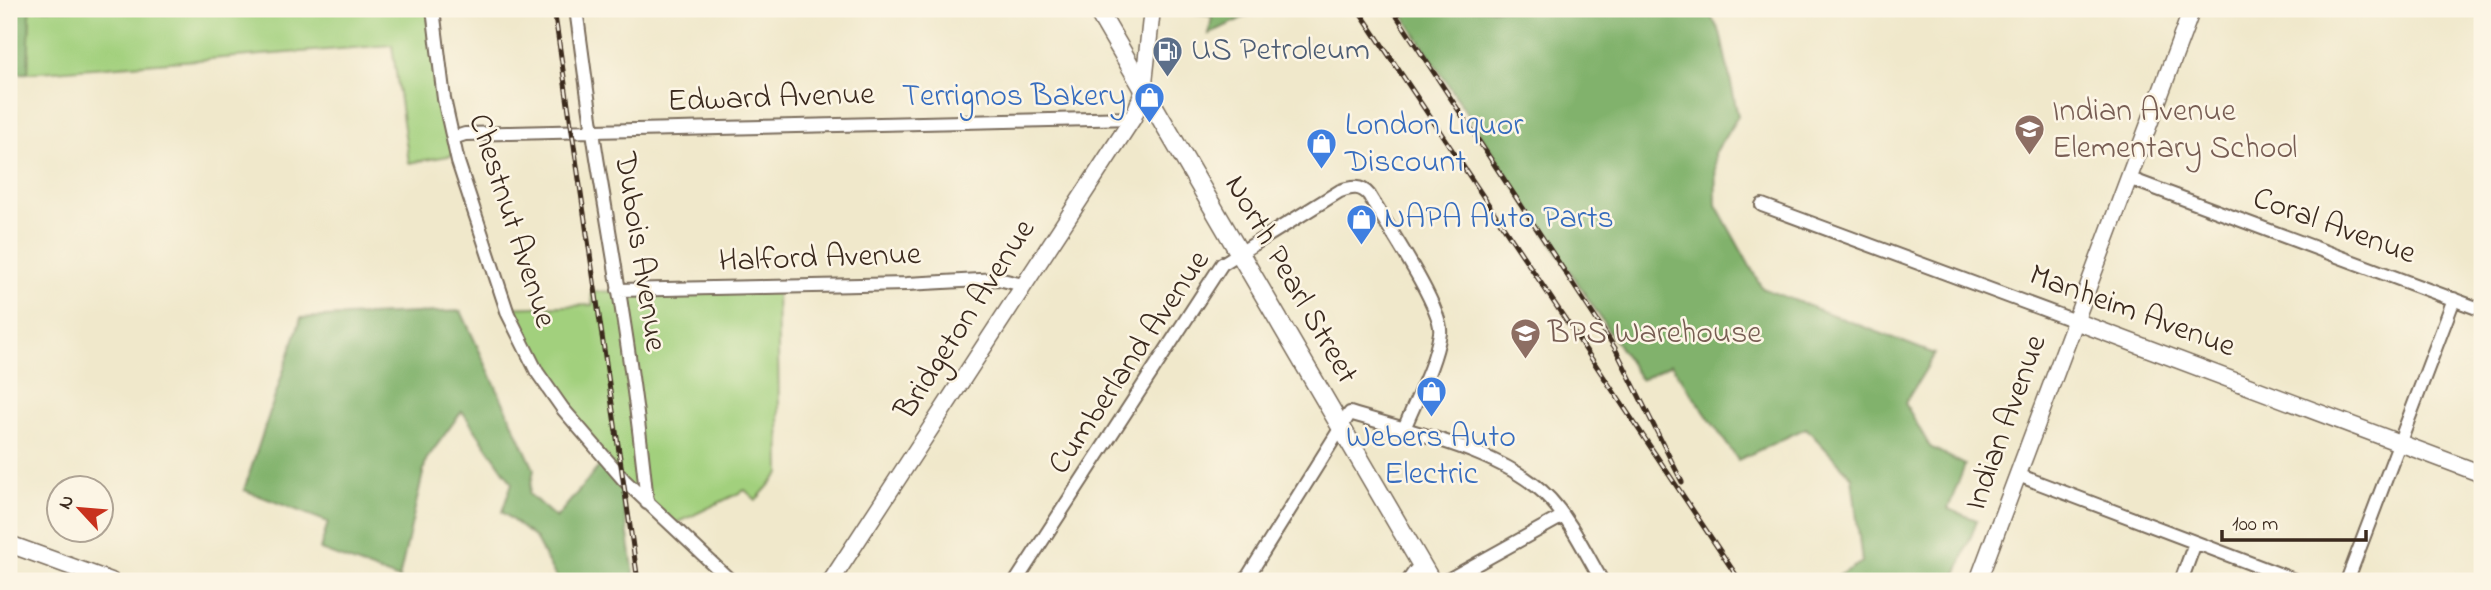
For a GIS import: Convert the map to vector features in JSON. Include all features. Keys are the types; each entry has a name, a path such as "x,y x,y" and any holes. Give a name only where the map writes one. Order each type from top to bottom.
{"main road":[{"name":"North Pearl Street","path":"1097,9 1427,574"}],"street":[{"name":"Chestnut Avenue","path":"433,9 444,99 458,162 508,314 537,372 589,440 647,503 731,581"},
{"name":"Dubois Avenue","path":"576,9 593,131 612,236 647,503"},
{"name":"Bridgeton Avenue","path":"831,581 1133,118 1143,88 1152,9"},
{"name":"Indian Avenue","path":"1979,581 2192,9"},
{"name":"Edward Avenue","path":"453,138 465,134 1133,118"},
{"name":"Coral Avenue","path":"2128,178 2482,310"},
{"name":"Cumberland Avenue","path":"1016,581 1222,264 1340,191 1356,187 1369,195 1432,301 1441,322 1435,352 1404,429"},
{"name":"Manheim Avenue","path":"1762,205 2482,474"},
{"name":"Halford Avenue","path":"618,290 907,284 998,279 1023,285"},
{"path":"2347,581 2454,299"},
{"path":"1245,581 1350,413 1452,445 1510,469 1551,500 1602,581"},
{"path":"2018,475 2297,581"},
{"path":"1446,581 1563,516"},
{"path":"2181,581 2195,543"},
{"path":"9,544 111,581"},
{"path":"1408,581 1415,571 1427,574"}],"green space":[{"path":"9,9 30,9 28,73 9,74"},
{"path":"30,9 431,9 454,155 409,163 392,45 28,73"},
{"path":"1196,9 1261,9 1209,34 1212,16 1195,14"},
{"path":"1399,9 1707,9 1720,32 1738,116 1715,153 1716,205 1762,288 1935,354 1905,403 1930,447 1965,465 1948,509 1977,520 1954,581 1830,581 1862,562 1852,477 1806,428 1738,460 1671,364 1641,380"},
{"path":"777,286 780,473 756,500 745,490 669,527 602,463 503,308 593,305 591,292"},
{"path":"461,311 534,469 529,494 556,518 602,463 620,482 635,581 558,581 535,538 502,512 512,483 462,411 426,460 399,579 320,550 328,522 244,490 301,318"}],"railway":[{"path":"554,9 638,581"},
{"path":"1358,9 1740,581"},
{"path":"1392,9 1615,348 1682,482"}],"place":[{"name":"US Petroleum","path":"1168,78"},
{"name":"Terrignos Bakery","path":"1149,124"},
{"name":"Indian Avenue Elementary School","path":"2029,157"},
{"name":"London Liquor Discount","path":"1322,171"},
{"name":"NAPA Auto Parts","path":"1361,246"},
{"name":"BPS Warehouse","path":"1525,361"},
{"name":"Webers Auto Electric","path":"1431,418"}]}
